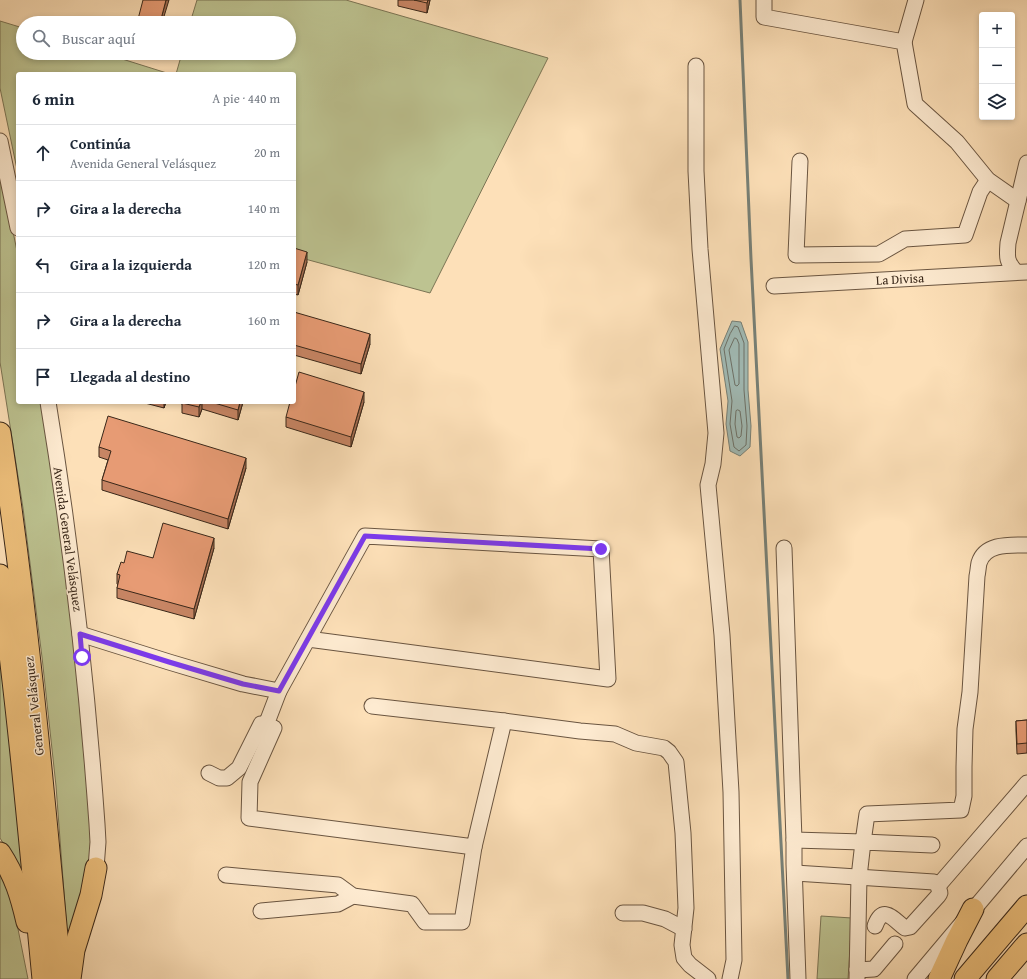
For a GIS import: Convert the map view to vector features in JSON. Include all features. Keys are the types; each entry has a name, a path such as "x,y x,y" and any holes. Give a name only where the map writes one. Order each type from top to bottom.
{"highway":[{"name":"General Velásquez","path":"0,433 28,642 61,979"},
{"name":"General Velásquez","path":"0,575 22,756 43,979"},
{"path":"0,853 11,870 20,893 38,979"},
{"path":"70,979 74,950 91,895 96,868"},
{"path":"965,979 1027,906"},
{"path":"939,979 973,909"},
{"path":"997,979 1027,944"}],"street":[{"path":"764,0 764,16 904,42"},
{"path":"916,0 904,42 915,104 957,142 988,180 1018,201"},
{"path":"696,66 696,171 700,249 716,433 713,464 708,485 722,635 731,792 734,960 730,979"},
{"path":"1,156 16,220"},
{"path":"800,161 796,255 879,254 905,238 965,235 980,192 988,180"},
{"path":"1021,272 1009,265 1007,256 1008,243 1027,163"},
{"name":"La Divisa","path":"774,286 1021,272"},
{"name":"Avenida General Velásquez","path":"48,404 64,504 80,634 96,812 98,842 96,868"},
{"path":"266,725 279,691 365,536 601,549 608,679 308,639"},
{"path":"895,944 874,970 857,974 859,877 867,814 961,810 964,796 965,729 970,692 977,576 980,562 987,551 999,546 1027,545"},
{"path":"784,548 798,979"},
{"path":"80,634 243,684 279,691"},
{"path":"372,706 615,734 636,743 664,748 670,752 676,762 683,834 686,908 682,945 684,958 690,965 708,979"},
{"path":"226,875 338,885 352,896 412,904 426,922 462,922 474,847 504,721"},
{"path":"209,773 219,778 227,778 239,768 261,724 266,725 274,728 250,782 249,818 474,847"},
{"path":"938,886 1027,783"},
{"path":"794,840 932,845"},
{"path":"914,979 1027,846"},
{"path":"795,873 934,882 938,886 940,893 938,896 910,927 905,928 888,915 882,915 878,918 874,926"},
{"path":"261,911 338,904 352,896"},
{"path":"623,913 644,913 665,919 684,929"}],"green space":[{"path":"197,0 346,0 548,58 430,293 296,257 296,72 177,72 180,60 296,60 296,16 192,16"},
{"path":"0,21 16,26 16,60 125,60 164,72 16,72 16,164 0,88"},
{"path":"0,175 16,246 16,404 43,404 71,609 93,854 68,946 56,786 42,657 23,508 0,362"},
{"path":"0,650 24,878 0,838"},
{"path":"0,872 4,879 14,909 28,979 0,979"},
{"path":"821,916 852,918 848,979 817,979"}],"water":[{"path":"732,321 741,322 748,342 748,390 751,426 750,447 740,456 730,451 726,424 728,401 720,349"}],"building":[{"path":"143,0 166,0 162,16 139,16"},
{"path":"414,0 428,0 427,3"},
{"path":"296,249 307,252 298,285 296,284"},
{"path":"296,313 370,334 361,364 296,346"},
{"path":"299,372 364,392 351,437 286,417 289,404 296,404 296,383"},
{"path":"186,404 200,404 199,407"},
{"path":"218,404 240,404 238,410"},
{"path":"108,416 246,458 228,519 102,480 111,451 99,447"},
{"path":"163,523 214,538 194,609 117,588 120,575 117,574 121,562 124,563 127,551 153,558"},
{"path":"1027,720 1027,743 1017,744 1016,721"}],"waterway":[{"path":"740,0 751,259 788,979"}],"route":[{"path":"82,657 80,634 243,684 279,691 365,536 601,549"}]}
